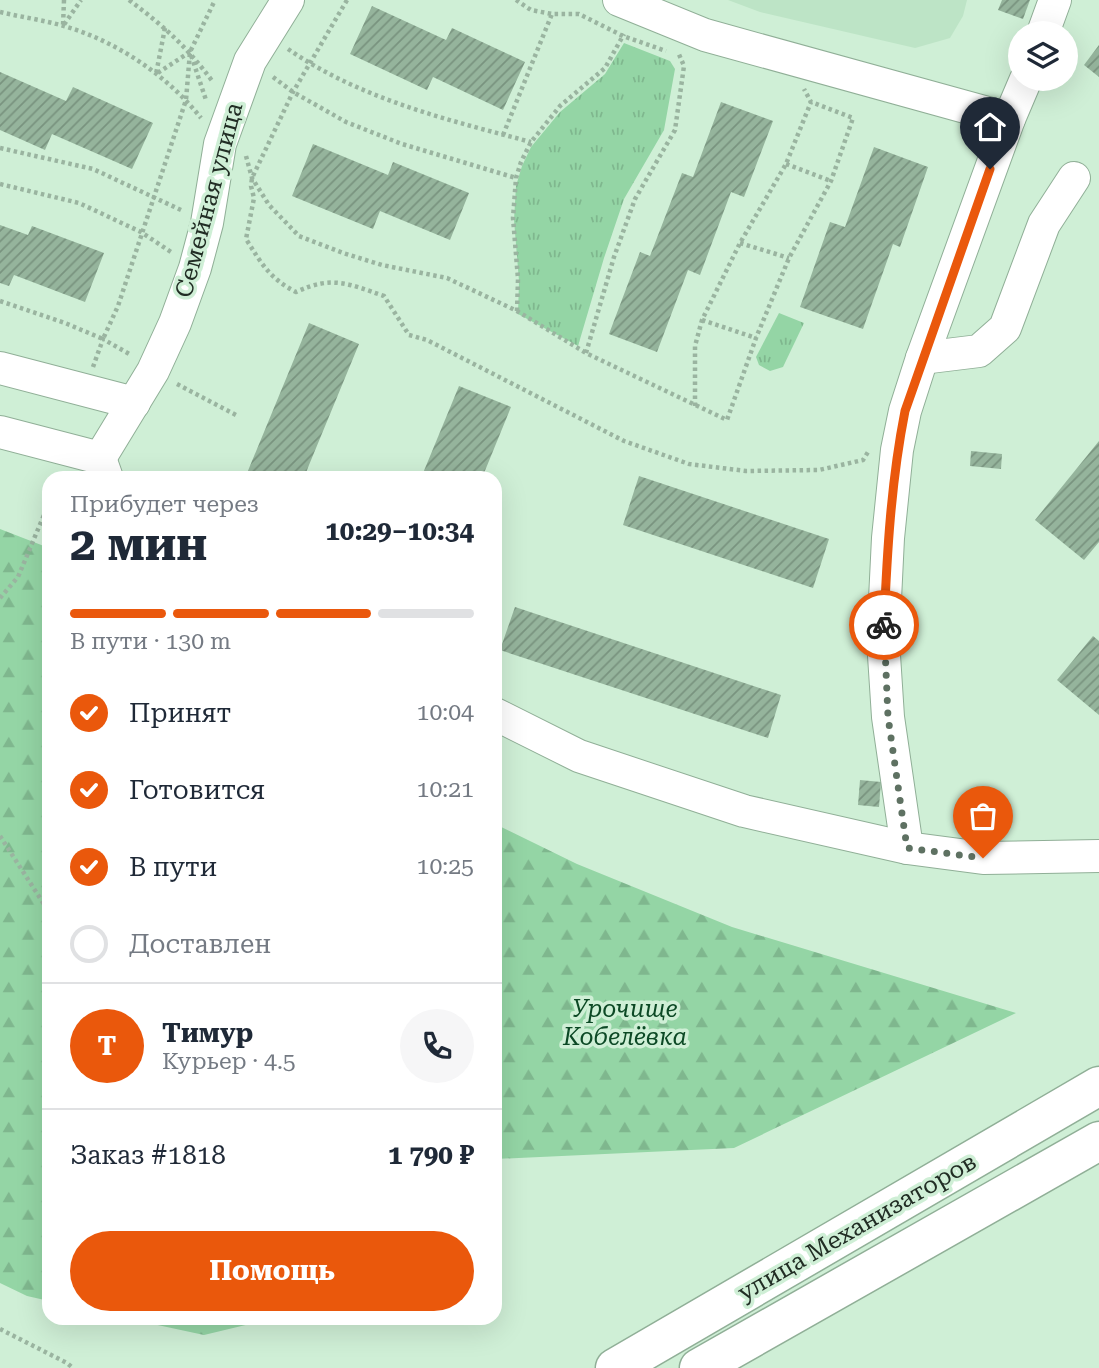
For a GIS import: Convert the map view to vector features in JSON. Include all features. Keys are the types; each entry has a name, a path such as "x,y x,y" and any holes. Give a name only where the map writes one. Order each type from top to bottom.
{"main road":[{"name":"улица Механизаторов","path":"615,1368 1099,1086"},
{"name":"улица Механизаторов","path":"699,1368 1099,1141"}],"street":[{"name":"Семейная улица","path":"103,468 175,323 233,150 232,109 250,61 288,0"},
{"path":"1047,21 1055,0"},
{"path":"626,3 705,35 1009,119"},
{"path":"907,848 888,717 883,640 888,538 897,450 905,411 922,358 1021,91"},
{"path":"922,358 979,351 1005,328 1044,224 1074,178"},
{"path":"0,368 134,402"},
{"path":"0,432 103,468"},
{"path":"502,718 579,756 744,811 907,848 983,858 1099,856"}],"path":[{"path":"63,26 64,0"},
{"path":"63,26 81,0"},
{"path":"129,0 165,27 190,52 232,109"},
{"path":"0,301 103,339 118,306 186,100 190,52 215,0"},
{"path":"347,0 293,92 252,178 254,198 246,239 261,264 277,283 296,292 338,281 384,296 409,335 427,340 624,441 689,464 746,471 819,470 863,460 869,450"},
{"path":"517,311 518,279 513,218 516,178 521,162 531,142 560,106 606,68 623,36 626,3"},
{"path":"0,12 63,26 118,48 156,74 186,100 233,150 269,205 299,236 382,265 447,278 517,311 586,353 726,420 789,258 831,181 853,118"},
{"path":"503,135 552,15"},
{"path":"156,74 165,27"},
{"path":"267,34 310,64 356,88 394,102 531,142"},
{"path":"586,353 614,257 635,199 675,130 684,66 677,51"},
{"path":"156,74 190,52"},
{"path":"190,52 233,150"},
{"path":"250,61 293,92 346,122 402,145 516,178"},
{"path":"695,406 695,346 702,320 740,243 786,164 811,102"},
{"path":"0,148 93,169 155,196 207,223"},
{"path":"786,164 831,181"},
{"path":"0,184 79,203 141,232 195,268"},
{"path":"740,243 789,258"},
{"path":"702,320 756,338"},
{"path":"0,598 18,577 42,520"},
{"path":"0,836 42,901"},
{"path":"0,1329 73,1368"}],"shaded area":[{"path":"728,0 967,0 963,16 950,38 915,48 760,12"}],"green space":[{"path":"624,43 670,61 675,69 664,130 624,199 578,346 518,314 519,281 514,220 516,186 531,147 560,112 605,74"},
{"path":"779,313 804,323 783,367 770,371 759,365 756,357"},
{"path":"0,529 42,545 42,1299 27,1296 0,1283"},
{"name":"Урочище Кобелёвка","path":"502,827 577,864 732,927 1016,1013 734,1148 502,1159"},
{"path":"158,1325 246,1325 204,1335"}],"building":[{"path":"1002,0 1030,0 1023,19 998,10"},
{"path":"372,6 446,40 452,28 525,62 503,110 433,77 427,90 350,54"},
{"path":"1099,45 1099,77 1084,65"},
{"path":"0,72 66,101 73,87 153,123 132,169 52,134 45,150 0,130"},
{"path":"721,102 773,121 744,197 731,192 700,275 688,270 657,352 609,334 640,252 650,256 682,173 693,177"},
{"path":"313,144 388,175 393,162 469,193 450,240 380,211 373,229 292,196"},
{"path":"874,147 928,167 900,247 893,244 863,329 800,307 830,222 845,227"},
{"path":"0,225 28,235 32,226 104,253 85,302 14,275 9,286 0,283"},
{"path":"309,323 359,344 307,471 248,471"},
{"path":"459,386 511,407 485,471 424,471"},
{"path":"1099,441 1099,542 1084,560 1035,520"},
{"path":"971,451 1002,454 1001,469 970,466"},
{"path":"639,476 829,539 813,588 623,525"},
{"path":"515,607 781,695 768,738 502,651"},
{"path":"1093,636 1099,641 1099,715 1057,680"},
{"path":"860,780 881,782 879,807 858,805"}],"way so far":[{"path":"884,625 888,717 907,848 983,858"}],"route":[{"path":"884,625 888,538 897,450 905,411 990,169"}]}
